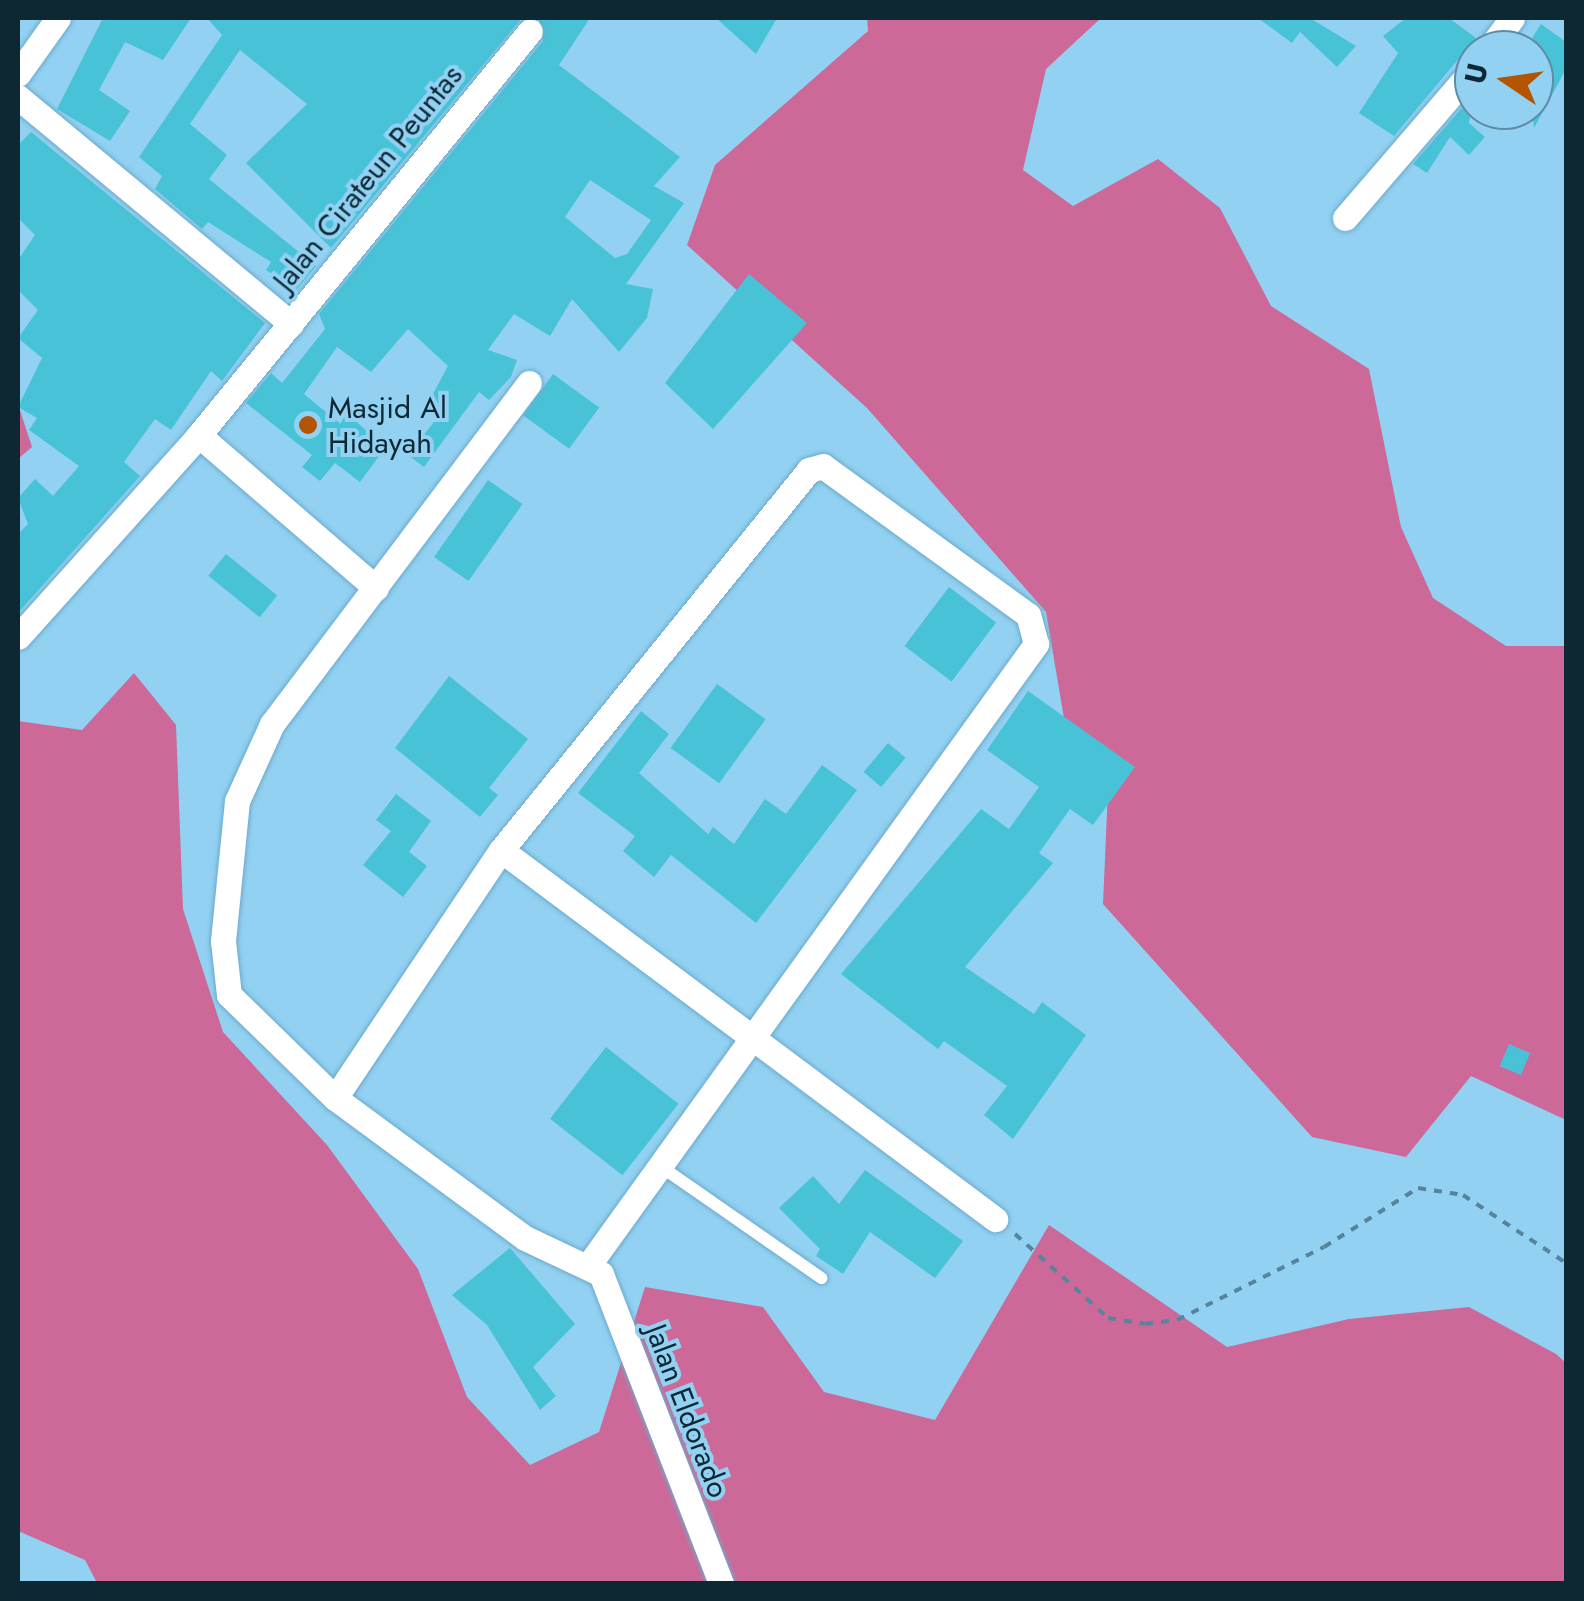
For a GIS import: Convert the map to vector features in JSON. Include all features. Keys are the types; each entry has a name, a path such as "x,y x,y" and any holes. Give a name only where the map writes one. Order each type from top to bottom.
{"street":[{"path":"18,74 58,18"},
{"name":"Jalan Cirateun Peuntas","path":"18,96 291,324 530,31"},
{"path":"1346,218 1454,91"},
{"path":"18,637 199,435 291,324"},
{"path":"335,1098 501,850 809,470 833,469 1028,614 1037,636 1032,652 756,1044 588,1266 525,1238 335,1098 229,994 231,840 247,770 272,724 529,383"},
{"path":"199,435 376,588"},
{"path":"501,850 756,1044 996,1219"},
{"name":"Jalan Eldorado","path":"588,1266 604,1278 721,1584"}],"lane":[{"path":"663,1168 821,1278"}],"path":[{"path":"996,1219 1108,1318 1146,1324 1177,1320 1324,1247 1418,1188 1463,1195 1566,1264"}],"shaded area":[{"path":"867,18 1101,18 1046,69 1023,170 1073,206 1158,159 1220,208 1271,306 1369,369 1401,527 1433,598 1506,646 1566,646 1566,1120 1471,1076 1406,1157 1312,1137 1103,904 1108,789 1067,736 1046,612 867,408 687,245 715,165 868,31"},
{"path":"18,404 32,447 18,459"},
{"path":"134,673 176,725 183,909 223,1032 327,1145 418,1269 467,1397 530,1465 599,1432 645,1287 763,1307 824,1392 935,1420 1049,1225 1227,1347 1349,1319 1469,1307 1556,1354 1566,1363 1566,1583 97,1583 85,1560 18,1531 18,721 82,730"}],"building":[{"path":"103,18 191,18 163,60 125,42 99,90 130,111 110,141 57,109"},
{"path":"207,18 522,18 331,248 246,163 307,104 240,50 190,124 227,155 209,179 316,266 297,289 266,270 271,262 208,222 202,229 155,189 162,176 139,157 222,35"},
{"path":"539,18 590,18 559,65 680,157 654,186 684,203 626,284 653,289 647,318 619,352 572,299 550,336 514,314 488,350 517,360 511,377 489,400 479,392 424,467 408,455 441,413 428,403 448,366 408,329 371,372 337,347 304,394 338,422 346,412 385,448 360,482 335,463 320,481 302,467 312,455 246,403 271,373 282,383 325,329 319,314 543,41","holes":["590,180 651,220 627,254 615,258 565,217"]},
{"path":"716,18 777,18 756,54"},
{"path":"1258,18 1310,18 1356,46 1337,67 1300,32 1292,43"},
{"path":"1406,18 1449,18 1465,30 1454,30 1454,64 1394,136 1359,113 1398,53 1383,36"},
{"path":"1554,33 1566,42 1566,69 1554,91"},
{"path":"1454,117 1454,130 1477,130 1485,137 1469,155 1450,137 1427,173 1413,164"},
{"path":"31,132 265,323 222,381 211,371 171,430 155,419 124,462 140,476 18,613 18,534 28,524 18,498 35,479 53,496 79,466 29,430 37,418 18,407 42,358 18,338 38,310 18,290 18,260 35,235 18,218 18,145"},
{"path":"749,274 807,323 713,429 665,383"},
{"path":"553,374 599,408 569,449 523,415"},
{"path":"488,480 522,504 468,581 434,557"},
{"path":"226,554 277,596 260,617 208,576"},
{"path":"949,587 996,623 952,682 904,646"},
{"path":"449,676 528,739 489,788 498,795 480,817 395,748"},
{"path":"717,684 766,719 719,783 671,748"},
{"path":"1028,691 1135,767 1093,825 1070,809 1039,853 1053,863 965,967 1034,1014 1042,1002 1086,1035 1013,1139 984,1115 1007,1086 944,1041 938,1049 841,974 981,809 1009,829 1039,787 987,750"},
{"path":"641,711 669,734 639,773 708,834 713,827 734,844 765,799 786,814 822,765 857,790 756,923 671,855 654,877 623,851 635,836 578,793"},
{"path":"888,743 906,758 881,787 864,772"},
{"path":"396,794 431,821 409,852 427,866 403,897 363,865 391,831 376,820"},
{"path":"1509,1044 1530,1053 1521,1075 1500,1066"},
{"path":"606,1047 678,1104 622,1175 550,1119"},
{"path":"865,1170 963,1241 935,1278 870,1232 843,1274 816,1256 820,1249 779,1208 813,1176 839,1204"},
{"path":"510,1248 575,1324 533,1367 556,1396 540,1410 487,1325 452,1295"}],"place":[{"name":"Masjid Al Hidayah","path":"308,425"}]}
